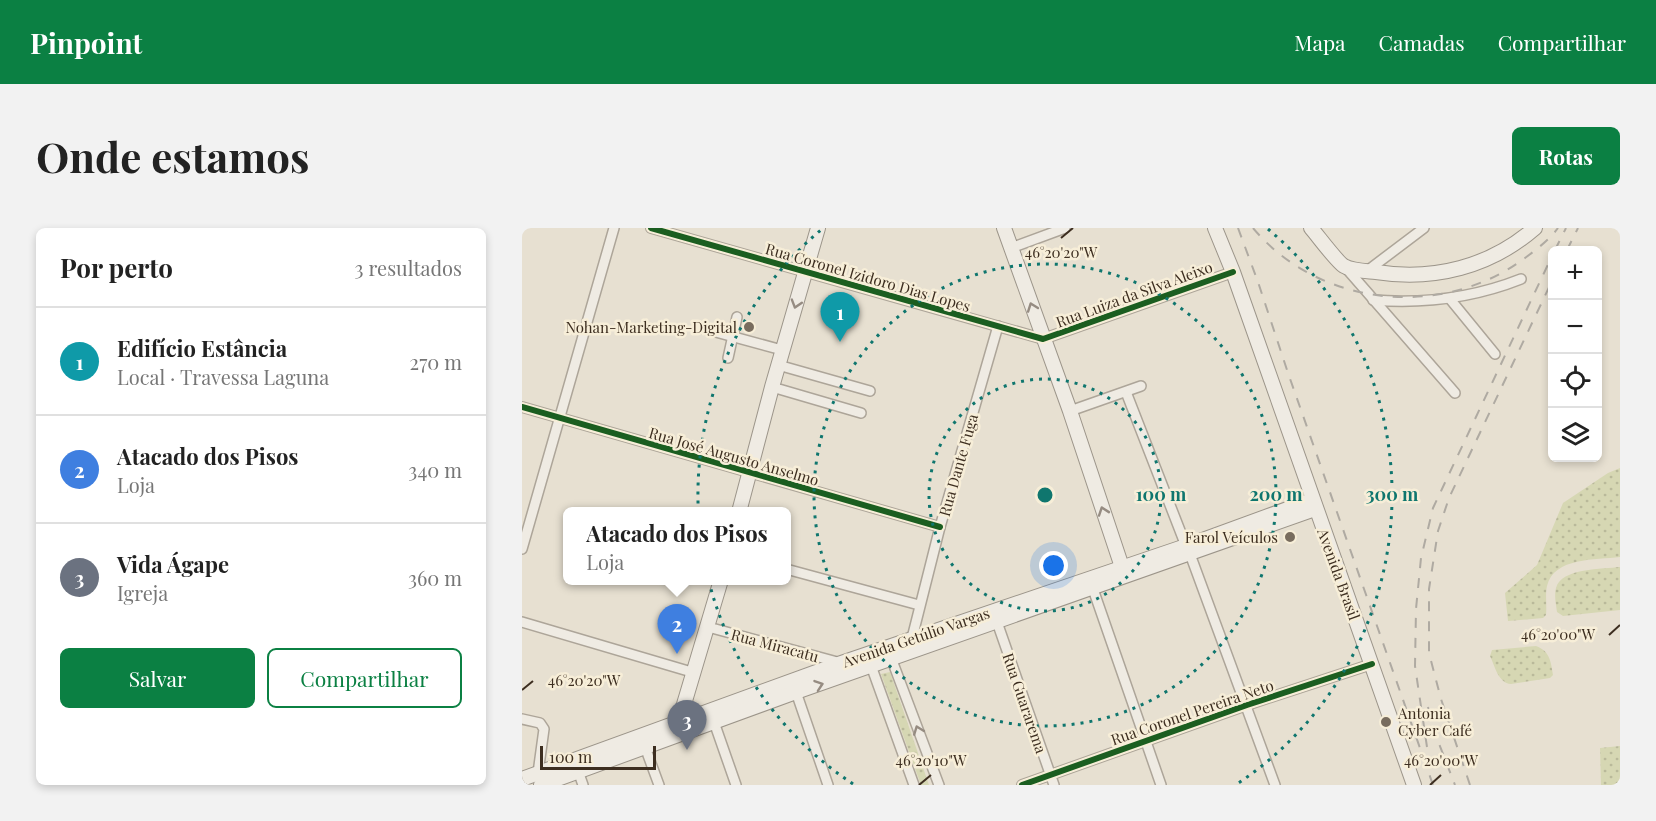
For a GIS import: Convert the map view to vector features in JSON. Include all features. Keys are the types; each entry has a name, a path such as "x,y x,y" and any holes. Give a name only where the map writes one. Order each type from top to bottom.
{"main road":[{"path":"740,507 782,350 818,228"},
{"path":"1004,228 1070,411 1122,567 1118,575 1093,589"},
{"name":"Avenida Brasil","path":"1215,228 1233,272 1313,505 1414,785"},
{"path":"1318,230 1344,266 1392,275 1423,275 1451,271 1480,262 1506,250 1535,228"},
{"name":"Avenida Getúlio Vargas","path":"522,779 540,779 645,747 796,692 889,653 997,622 1093,589 1188,550 1313,505"},
{"name":"Avenida Getúlio Vargas","path":"911,646 1122,567 1188,550"},
{"path":"679,721 720,585"},
{"name":"Avenida Getúlio Vargas","path":"577,766 679,721 841,663 869,661"},
{"path":"688,695 702,713"}],"street":[{"path":"522,549 614,228"},
{"name":"Rua Coronel Izidoro Dias Lopes","path":"651,228 1043,339"},
{"path":"1011,248 1065,228"},
{"path":"1367,271 1424,228"},
{"path":"1344,266 1455,393"},
{"name":"Rua Luiza da Silva Aleixo","path":"1043,339 1233,272"},
{"path":"1373,300 1399,302 1450,299 1521,279"},
{"path":"1450,299 1495,354"},
{"path":"728,358 737,317"},
{"name":"Rua Dante Fuga","path":"911,646 939,527 998,326"},
{"path":"701,328 782,350"},
{"path":"778,365 870,391"},
{"path":"1070,411 1141,386"},
{"path":"772,387 861,413"},
{"path":"1126,392 1247,705 1275,785"},
{"name":"Rua José Augusto Anselmo","path":"522,407 939,527"},
{"path":"791,570 919,605"},
{"path":"1093,589 1161,785"},
{"path":"522,622 695,673"},
{"name":"Rua Guararema","path":"997,622 1054,785"},
{"name":"Rua Miracatu","path":"708,627 841,663"},
{"path":"889,653 939,785"},
{"path":"869,661 914,785"},
{"name":"Rua Coronel Pereira Neto","path":"1022,785 1247,705 1372,664"},
{"path":"796,692 828,785"},
{"path":"702,713 714,722 736,785"},
{"path":"522,719 540,723 544,729 540,779"},
{"path":"645,747 659,785"},
{"path":"577,766 584,785"}],"green space":[{"path":"1620,468 1620,557 1577,562 1558,570 1551,577 1547,586 1546,615 1543,618 1508,621 1505,593 1537,565 1563,503 1608,473"},
{"path":"1620,567 1620,610 1563,616 1557,612 1555,597 1559,581 1574,573"},
{"path":"1536,646 1547,654 1553,675 1550,678 1511,684 1503,681 1490,656 1492,650"},
{"path":"890,672 929,785 921,785 881,674"},
{"path":"1620,746 1620,785 1601,785 1600,748"}],"railway":[{"path":"1238,228 1433,785"},
{"path":"1253,228 1280,255 1312,275 1346,289 1383,296 1420,297 1457,291 1492,278 1529,255 1558,228"},
{"path":"1557,246 1566,228"},
{"path":"1569,246 1578,228"},
{"path":"1427,747 1415,666 1416,609 1421,558 1433,508 1548,264"},
{"path":"1470,785 1441,699 1429,653 1429,589 1438,531 1449,498 1548,289"},
{"path":"1428,707 1431,723 1455,785"}],"cycle path":[{"path":"651,228 1043,339 1233,272"},
{"path":"522,407 940,527"},
{"path":"1022,785 1247,705 1372,664"}],"place":[{"name":"Nohan-Marketing-Digital","path":"749,327"},
{"name":"Edifício Estância","path":"840,342"},
{"name":"Farol Veículos","path":"1290,537"},
{"name":"Atacado dos Pisos","path":"677,654"},
{"name":"Antonia Cyber Café","path":"1386,722"},
{"name":"Vida Ágape","path":"687,750"}]}
